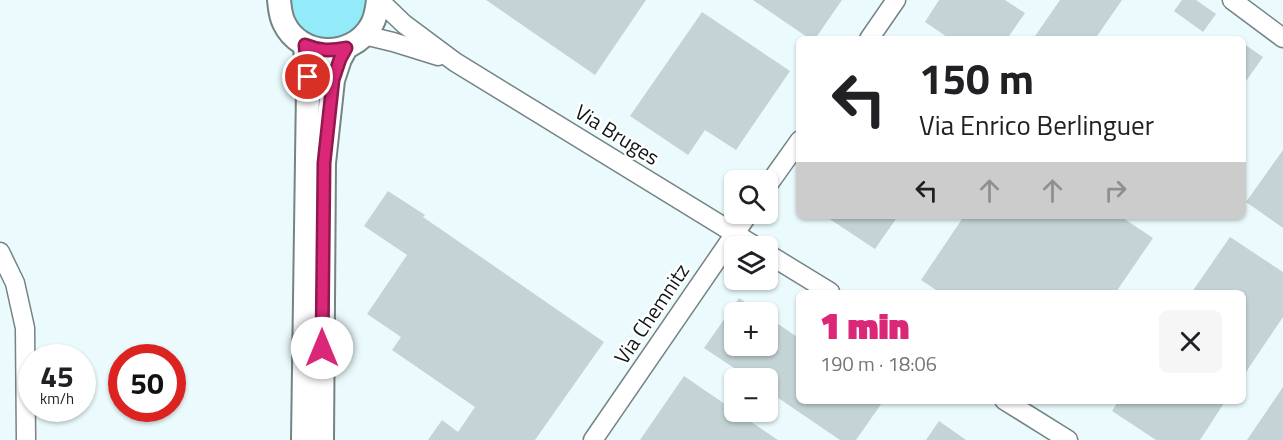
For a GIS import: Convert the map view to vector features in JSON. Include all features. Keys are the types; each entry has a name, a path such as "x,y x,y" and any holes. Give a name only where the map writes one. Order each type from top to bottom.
{"main road":[{"path":"279,0 284,23 290,33 305,45 333,50 355,41"},
{"path":"322,440 324,163 333,80 340,59 374,20 379,0"},
{"path":"303,440 308,89 305,45"}],"street":[{"name":"Via Bruges","path":"379,0 405,24 455,62 740,236"},
{"path":"871,36 896,0"},
{"path":"1232,0 1283,38"},
{"name":"Via Bruges","path":"355,41 405,45 455,62"},
{"path":"778,171 796,146"},
{"name":"Via Chemnitz","path":"593,440 741,224"},
{"path":"0,252 15,283 25,328 26,440"},
{"path":"778,260 827,290"},
{"path":"1010,404 1068,440"}],"shaded area":[{"path":"290,0 367,0 363,18 353,30 336,38 326,38 316,37 300,27 293,17"}],"building":[{"path":"486,0 646,0 595,75"},
{"path":"753,0 842,0 817,36 806,36"},
{"path":"939,0 1005,0 1025,13 1009,36 946,36 925,22"},
{"path":"1060,0 1122,0 1097,36 1035,36"},
{"path":"1182,0 1196,0 1216,14 1203,32 1174,11"},
{"path":"702,12 790,71 736,150 705,130 688,155 630,116"},
{"path":"1246,45 1263,57 1246,81"},
{"path":"1283,150 1283,228 1246,202"},
{"path":"388,191 604,342 535,440 428,440 442,420 458,432 475,407 392,350 401,337 367,314 407,255 364,226"},
{"path":"830,219 896,219 875,249"},
{"path":"962,219 1124,219 1153,238 1117,290 936,290 921,280"},
{"path":"1230,237 1283,272 1283,317 1246,372 1246,290 1193,290"},
{"path":"724,319 724,356 778,356 778,324 796,336 796,404 881,404 856,440 840,440 778,398 778,368 734,368 704,348"},
{"path":"684,376 724,403 724,422 751,422 778,440 640,440"},
{"path":"1283,387 1283,440 1247,440"},
{"path":"1116,404 1223,404 1200,440 1156,440 1112,411"},
{"path":"939,421 966,440 926,440"}],"route":[{"path":"308,77 305,45 324,50 346,48 333,80 324,163 322,348"}]}
